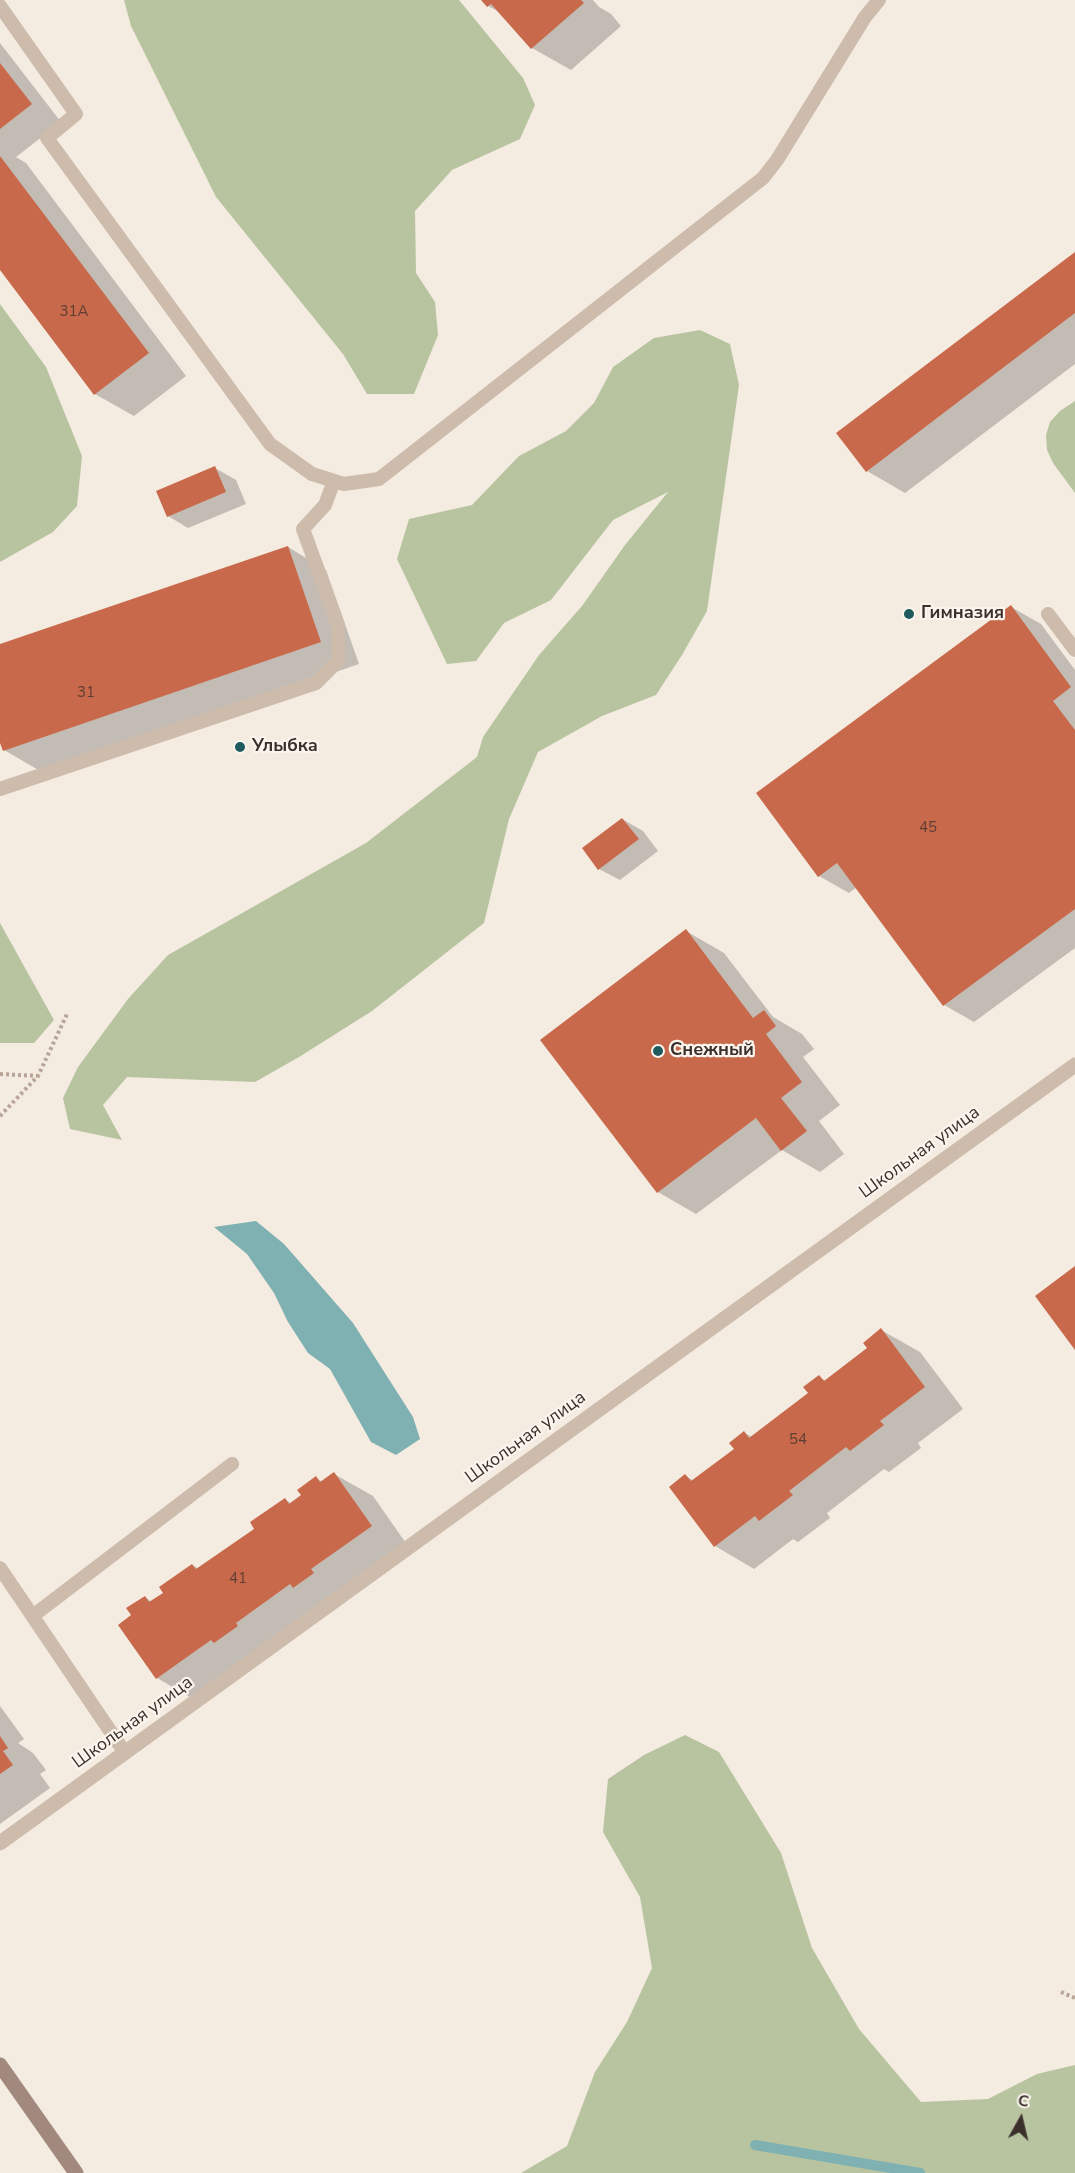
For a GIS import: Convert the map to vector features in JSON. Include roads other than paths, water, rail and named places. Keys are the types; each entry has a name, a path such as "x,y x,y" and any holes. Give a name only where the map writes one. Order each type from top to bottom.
{"street":[{"name":"Школьная улица","path":"0,1843 1075,1065"},
{"path":"0,2065 76,2173"}],"lane":[{"path":"0,6 76,114 46,138 270,444 312,474 344,484 379,479 764,178 865,17 879,0"},
{"path":"0,789 316,683 338,661 338,625 303,529 325,505 334,481"},
{"path":"1048,614 1075,650"},
{"path":"34,1615 232,1464"},
{"path":"0,1568 34,1615 125,1753"}],"water":[{"path":"256,1221 284,1244 353,1323 413,1417 420,1439 396,1455 371,1442 330,1369 308,1353 288,1322 274,1293 247,1254 214,1227"}],"waterway":[{"path":"755,2145 920,2173"}],"place":[{"name":"Гимназия","path":"909,614"},
{"name":"Улыбка","path":"240,747"},
{"name":"Снежный","path":"658,1051"}]}
